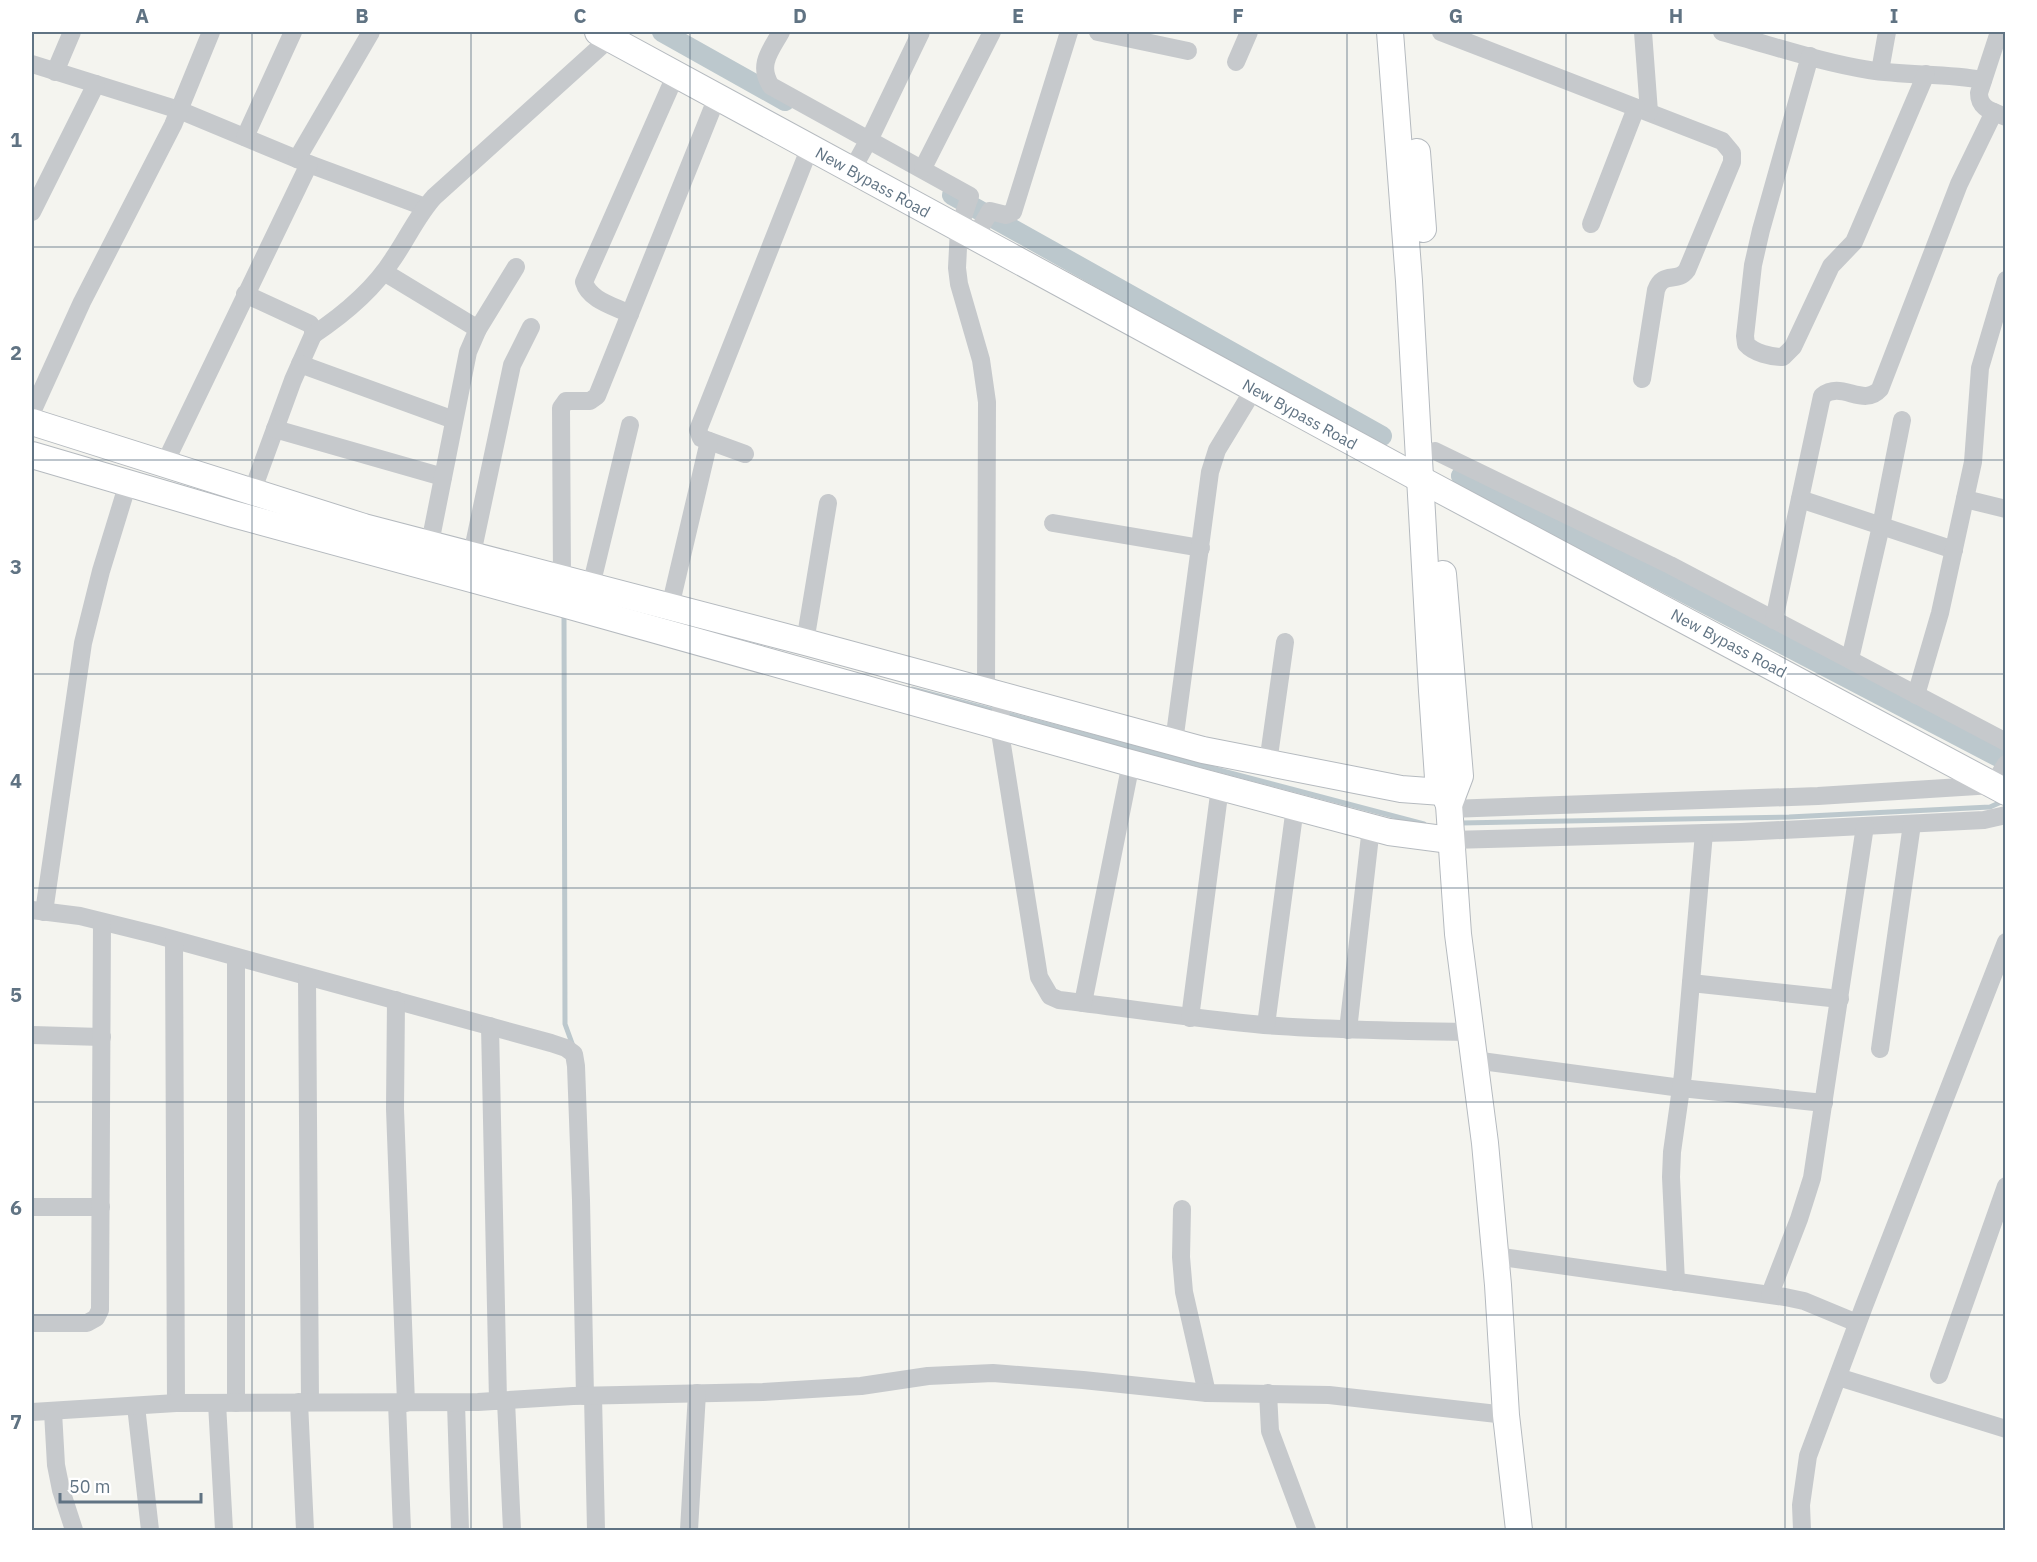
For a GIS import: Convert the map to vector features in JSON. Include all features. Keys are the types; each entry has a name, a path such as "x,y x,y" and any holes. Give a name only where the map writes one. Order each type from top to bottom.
{"street":[{"path":"55,72 72,32"},
{"path":"32,412 81,302 179,110 211,32"},
{"path":"246,137 293,32"},
{"path":"164,465 245,294 303,161 371,32"},
{"path":"781,32 765,60 766,78 771,86 862,152 923,168 970,196 973,219 957,255 959,284 981,360 987,402 998,708 1040,977 1050,996 1059,1000 1190,1018 1266,1025 1348,1030 1470,1032"},
{"path":"862,152 921,32"},
{"path":"923,168 992,32"},
{"path":"973,219 992,211 1006,215 1013,212 1069,32"},
{"path":"1098,32 1141,36 1188,51"},
{"path":"1236,62 1249,32"},
{"path":"1390,32 1409,281 1429,483 1432,691 1438,778 1447,802 1458,934 1485,1143 1506,1414 1519,1530"},
{"path":"1403,32 1421,190 1435,451 1429,483"},
{"path":"1440,32 1722,141 1732,153 1732,162 1687,270 1681,276 1662,279 1656,290 1642,379"},
{"path":"1591,224 1643,110 1643,32"},
{"path":"1722,32 1838,64 1880,71 1954,75 1983,80"},
{"path":"1880,71 1887,32"},
{"path":"1774,620 1822,396 1828,391 1835,390 1868,397 1875,395 1880,389 1959,184 2000,114 1986,109 1979,99 1999,32"},
{"path":"313,335 371,287 393,260 425,207 604,35"},
{"name":"New Bypass Road","path":"604,35 810,147 862,152 1254,389 1429,483 2002,777"},
{"path":"1810,56 1753,265 1746,344 1755,351 1776,357 1783,357 1793,347 1831,267 1854,242 1926,74"},
{"path":"32,64 179,110 303,161 425,207"},
{"path":"630,314 591,295 586,290 584,282 676,74"},
{"path":"32,212 96,84"},
{"path":"562,578 561,408 566,400 590,400 597,396 717,97"},
{"path":"745,454 701,438 698,430 810,147"},
{"path":"430,543 468,352 478,329 516,267"},
{"path":"384,272 478,329"},
{"path":"1916,695 1940,613 1973,462 1980,368 2006,280"},
{"path":"245,294 310,324 313,329 313,335 252,492"},
{"path":"472,554 512,366 531,327"},
{"path":"300,364 454,420"},
{"path":"1174,742 1210,472 1217,450 1254,389"},
{"path":"1850,659 1881,526 1902,420"},
{"path":"32,422 364,527 806,642 998,708 1131,763 1371,827 1450,840 1912,824 1984,820 2006,815"},
{"path":"591,586 630,425"},
{"path":"275,429 443,477"},
{"path":"670,607 709,441"},
{"path":"1435,451 1670,565 2006,742"},
{"path":"32,455 128,483 998,708 1401,789 1447,802 1818,796 2002,777"},
{"path":"128,483 83,643 38,911 80,916 174,940 490,1026 566,1048 574,1054 576,1058 596,1530"},
{"path":"1800,499 1954,550"},
{"path":"1965,499 2006,509"},
{"path":"806,642 828,503"},
{"path":"1053,523 1201,548"},
{"path":"1268,763 1285,642"},
{"path":"1083,1003 1131,763"},
{"path":"1190,1018 1220,787"},
{"path":"1266,1025 1295,807"},
{"path":"1880,1049 1912,824"},
{"path":"1770,1294 1799,1220 1812,1178 1865,826"},
{"path":"1348,1030 1371,827"},
{"path":"1677,1282 1671,1176 1672,1152 1681,1088 1704,833"},
{"path":"32,1323 87,1323 96,1318 100,1310 102,922"},
{"path":"174,940 176,1403"},
{"path":"1802,1530 1801,1505 1808,1456 1857,1323 2006,942"},
{"path":"236,957 236,1403"},
{"path":"305,1530 308,977"},
{"path":"1691,983 1840,999"},
{"path":"396,1000 395,1109 402,1403 402,1530"},
{"path":"490,1026 502,1401 512,1530"},
{"path":"32,1035 102,1037"},
{"path":"1474,1060 1681,1088 1824,1103"},
{"path":"1939,1375 2006,1186"},
{"path":"32,1207 101,1207"},
{"path":"1182,1209 1181,1257 1184,1292 1207,1393"},
{"path":"1495,1256 1770,1294 1803,1302 1857,1323"},
{"path":"32,1412 176,1403 456,1403 589,1396 697,1394 861,1386 928,1376 993,1373 1207,1393 1329,1395 1506,1414"},
{"path":"1838,1377 2006,1429"},
{"path":"1268,1393 1270,1431 1307,1530"},
{"path":"689,1530 697,1394"},
{"path":"217,1403 224,1530"},
{"path":"456,1403 460,1530"},
{"path":"136,1406 150,1530"},
{"path":"53,1412 56,1465 73,1530"}],"waterway":[{"path":"662,32 785,101"},
{"path":"952,195 1382,436"},
{"path":"1461,476 2006,761"},
{"path":"564,612 565,1024 573,1046"},
{"path":"912,689 1424,824"},
{"path":"1461,823 1789,817 1990,807 1999,803"}]}
